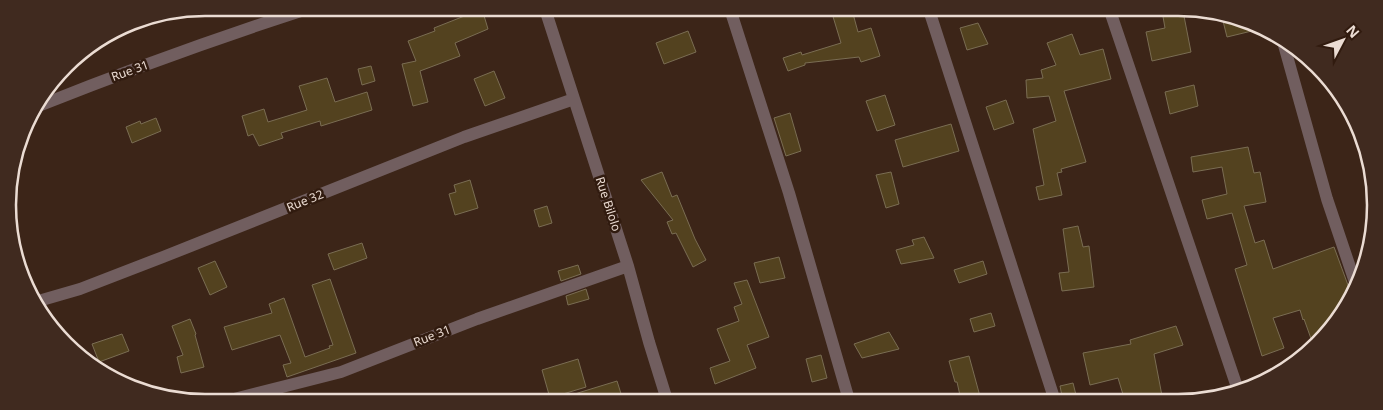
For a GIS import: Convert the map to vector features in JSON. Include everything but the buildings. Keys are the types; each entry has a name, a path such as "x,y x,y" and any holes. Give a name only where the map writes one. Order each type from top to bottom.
{"street":[{"name":"Rue 31","path":"46,104 129,71 285,16"},
{"name":"Rue Bilolo","path":"547,16 628,266 665,394"},
{"path":"732,16 789,193 847,394"},
{"path":"931,16 1053,394"},
{"path":"1112,16 1236,385"},
{"path":"1285,50 1327,199 1353,275"},
{"name":"Rue 32","path":"42,300 80,289 163,257 464,137 574,99"},
{"name":"Rue 31","path":"254,394 341,372 477,319 628,266"}]}
